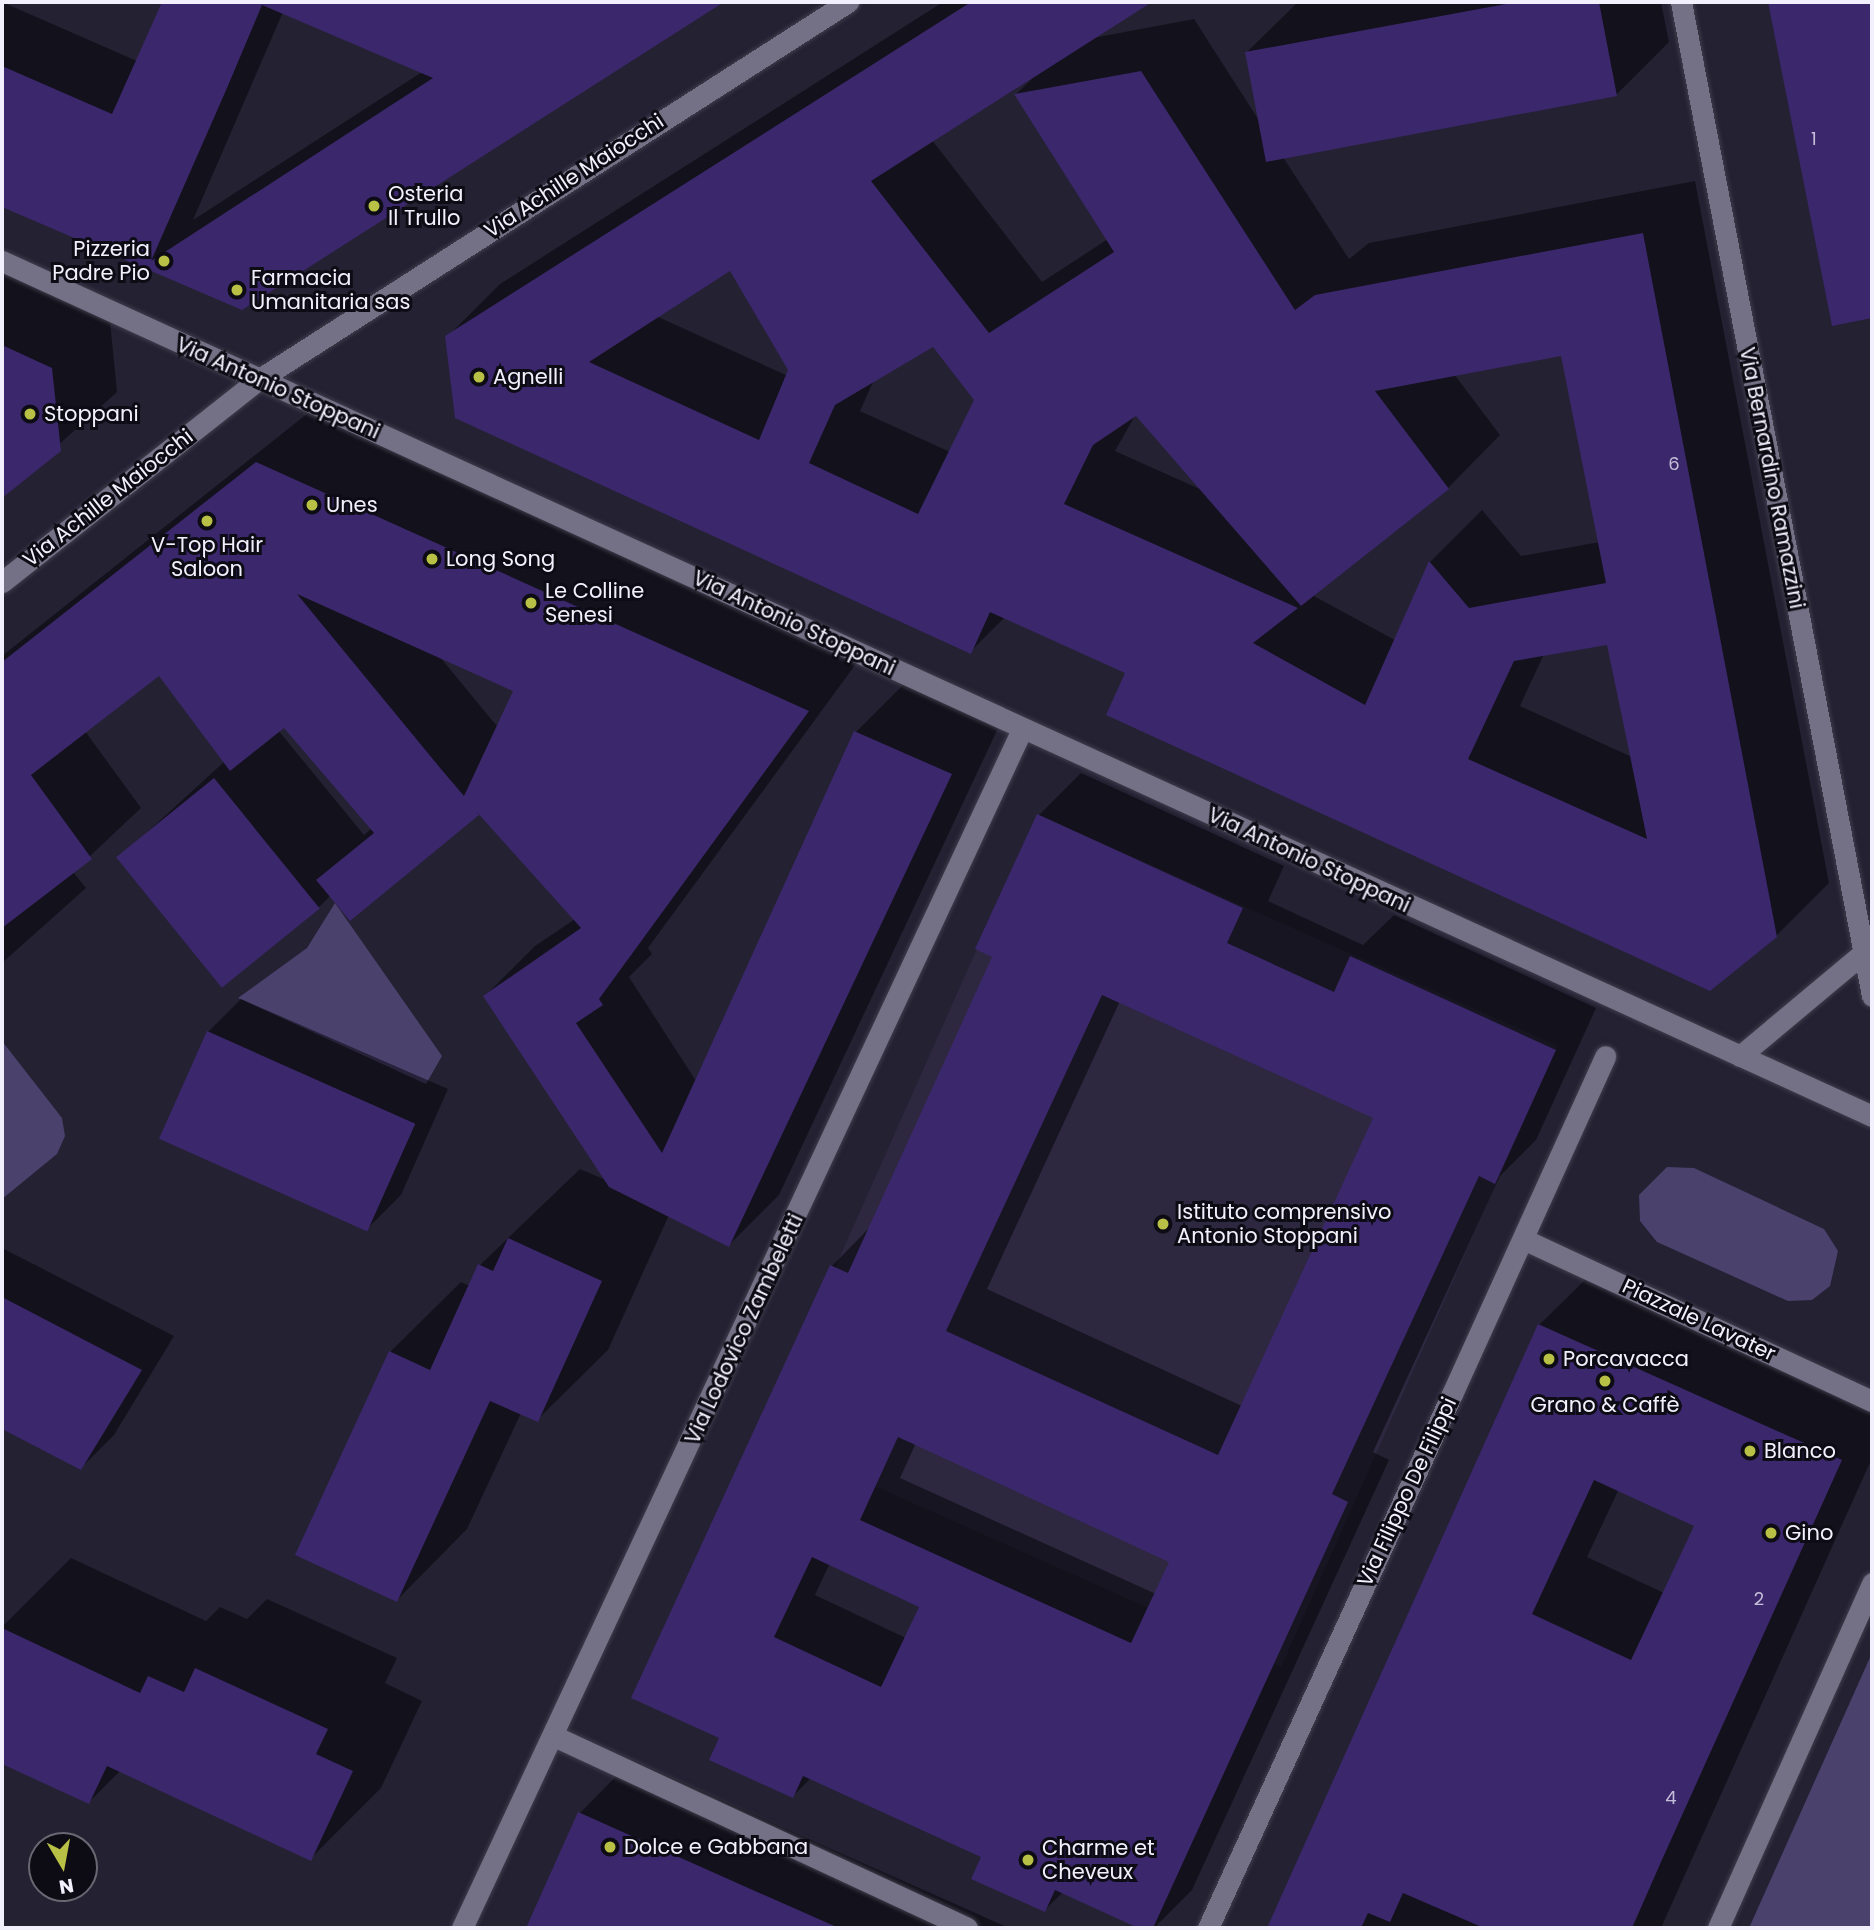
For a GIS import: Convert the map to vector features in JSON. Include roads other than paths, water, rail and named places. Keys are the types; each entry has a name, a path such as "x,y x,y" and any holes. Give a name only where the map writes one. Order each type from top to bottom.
{"street":[{"name":"Via Achille Maiocchi","path":"2,582 258,380 848,2"},
{"name":"Via Bernardino Ramazzini","path":"1681,2 1872,996"},
{"name":"Via Antonio Stoppani","path":"2,261 1740,1056"},
{"name":"Via Lodovico Zambeletti","path":"462,1928 556,1737 1022,729"},
{"path":"1862,954 1740,1056 1872,1116"},
{"name":"Via Filippo De Filippi","path":"1208,1928 1525,1240 1605,1056"},
{"name":"Piazzale Lavater","path":"1525,1240 1872,1401"},
{"path":"1718,1928 1872,1583"},
{"path":"556,1737 967,1928"}],"place":[{"name":"Osteria Il Trullo","path":"374,206"},
{"name":"Pizzeria Padre Pio","path":"164,261"},
{"name":"Farmacia Umanitaria sas","path":"237,290"},
{"name":"Agnelli","path":"479,377"},
{"name":"Stoppani","path":"30,414"},
{"name":"Unes","path":"312,505"},
{"name":"V-Top Hair Saloon","path":"207,521"},
{"name":"Long Song","path":"432,559"},
{"name":"Le Colline Senesi","path":"531,603"},
{"name":"Istituto comprensivo Antonio Stoppani","path":"1163,1224"},
{"name":"Porcavacca","path":"1549,1359"},
{"name":"Grano & Caffè","path":"1605,1381"},
{"name":"Blanco","path":"1750,1451"},
{"name":"Gino","path":"1771,1533"},
{"name":"Dolce e Gabbana","path":"610,1847"},
{"name":"Charme et Cheveux","path":"1028,1860"}]}
